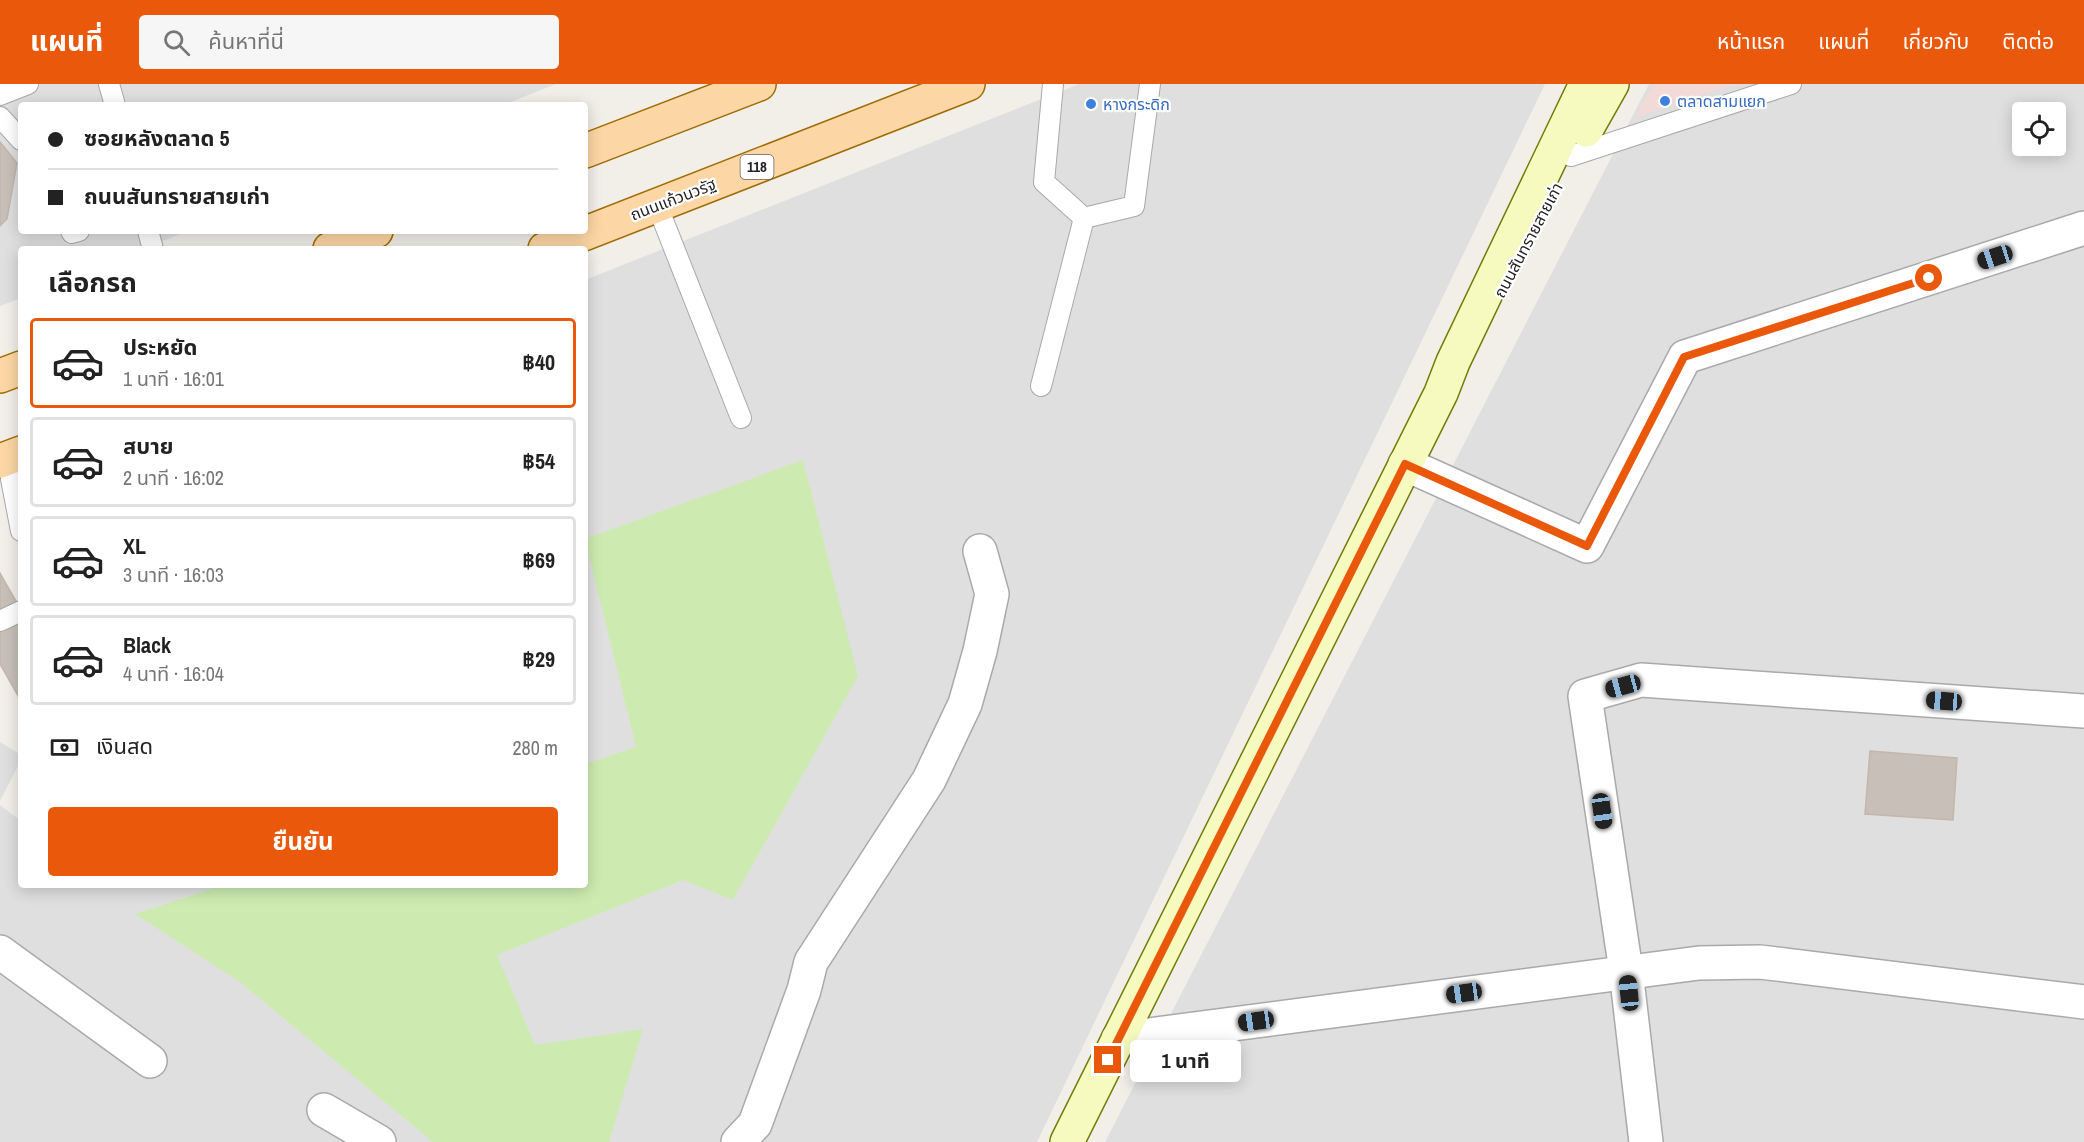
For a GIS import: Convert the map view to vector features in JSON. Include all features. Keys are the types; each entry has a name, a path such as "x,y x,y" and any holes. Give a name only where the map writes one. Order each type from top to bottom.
{"main road":[{"path":"588,150 759,84"},
{"name":"ถนนแก้วนวรัฐ","path":"588,232 968,84"},
{"name":"ถนนสันทรายสายเก่า","path":"1067,1142 1441,393 1453,362 1586,84"},
{"name":"ถนนสันทรายสายเก่า","path":"1441,393 1461,368 1571,156 1612,84"},
{"path":"338,246 368,234"},
{"name":"ถนนแก้วนวรัฐ","path":"553,246 583,234"},
{"path":"0,376 18,369"}],"street":[{"path":"1405,464 1587,546 1684,357 2084,228"},
{"path":"738,1142 755,1124 804,990 811,962 929,780 964,704 980,651 992,594 980,550"},
{"path":"1646,1142 1626,971 1585,696 1641,680 2084,711"},
{"path":"0,952 150,1061"},
{"path":"1118,1039 1699,963 1760,962 2084,1002"},
{"path":"324,1110 379,1142"}],"lane":[{"path":"0,95 28,84"},
{"path":"109,84 114,102"},
{"path":"1053,84 1044,182 1084,218"},
{"path":"1084,218 1134,206 1150,84"},
{"path":"1571,156 1791,84"},
{"path":"0,117 18,137"},
{"path":"657,205 741,418"},
{"path":"1041,386 1084,218"},
{"path":"9,458 18,513"},
{"path":"0,621 18,612"}],"shaded area":[{"path":"0,84 556,84 511,102 18,102 18,234 180,234 150,246 18,246 18,299 0,306"},
{"path":"1079,84 1545,84 1037,1142 0,1142 0,805 18,819 18,888 588,888 588,279"},
{"path":"1649,84 2084,84 2084,1142 1105,1142"},
{"name":"ตลาดสามแยก","path":"1654,84 1736,84 1635,117"},
{"path":"0,742 18,753 18,766 0,801"}],"green space":[{"path":"803,460 858,676 733,900 683,880 497,955 535,1045 643,1029 609,1142 433,1142 240,982 135,914 214,888 588,888 588,763 636,747 588,551 588,538"}],"building":[{"path":"0,142 17,163 7,219 0,226"},
{"path":"0,573 18,605 18,696 0,664"},
{"path":"1870,751 1957,758 1953,820 1865,814"}],"place":[{"name":"ตลาดสามแยก","path":"1665,101"},
{"name":"หางกระดิก","path":"1091,104"}],"route":[{"path":"1108,1060 1405,464 1587,546 1684,357 1929,278"}]}
